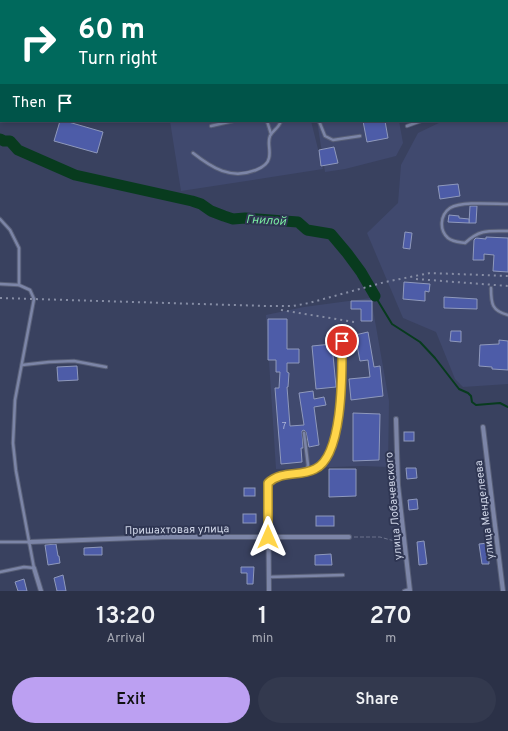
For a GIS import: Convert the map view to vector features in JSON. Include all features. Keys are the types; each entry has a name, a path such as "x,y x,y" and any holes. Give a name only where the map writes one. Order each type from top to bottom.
{"street":[{"name":"улица Лобачевского","path":"396,419 398,485 410,590"},
{"name":"улица Менделеева","path":"483,427 503,591"},
{"path":"268,483 269,591"},
{"name":"Пришахтовая улица","path":"29,542 163,537 349,537"},
{"path":"34,568 41,591"}],"lane":[{"path":"211,126 229,122"},
{"path":"267,122 271,134"},
{"path":"193,153 215,168 231,173 247,173 260,168 266,163 269,158 268,143 271,134 279,126 281,122"},
{"path":"319,122 325,136 333,140 360,136"},
{"path":"408,126 419,122"},
{"path":"508,204 475,204 454,206 448,209 444,214 441,223 443,232 448,238 456,242 465,243 473,235 484,231 508,231"},
{"path":"0,219 10,230 19,248 19,285"},
{"path":"0,284 19,285 30,290 34,299 15,400 13,443 16,471 34,568 24,567 0,572"},
{"path":"491,288 493,307 497,312 508,316"},
{"path":"268,483 281,475 306,472 315,469 323,464 328,456 335,438 341,396 342,341"},
{"path":"22,365 74,361 106,367"},
{"path":"304,434 308,465 306,472"},
{"path":"0,542 29,542"},
{"path":"269,577 342,575"},
{"path":"404,591 410,590"}],"path":[{"path":"349,537 380,538 404,542"}],"shaded area":[{"path":"170,122 311,122 323,169 181,191"},
{"path":"317,122 399,122 403,143 396,156 345,169 325,172"},
{"path":"441,122 508,122 508,384 463,387 455,379 436,332 403,318 367,233 398,203 401,165 418,133"},
{"path":"371,298 389,401 388,467 362,466 276,469 266,315 304,307"}],"building":[{"path":"60,122 68,122 103,132 97,153 54,141"},
{"path":"363,122 385,122 388,138 367,142"},
{"path":"334,147 338,163 321,166 319,150"},
{"path":"458,184 460,196 440,199 438,186"},
{"path":"470,206 477,206 476,223 469,223"},
{"path":"449,215 469,219 469,223 448,222"},
{"path":"405,232 412,233 410,249 403,248"},
{"path":"486,237 508,238 508,272 493,271 494,255 484,254 484,260 473,260 474,240 476,238 486,239"},
{"path":"404,282 430,284 429,292 425,291 425,301 403,299"},
{"path":"444,297 477,299 477,309 444,308"},
{"path":"351,301 372,301 372,321 361,321 361,309 351,309"},
{"path":"268,319 287,319 287,349 299,349 299,363 287,363 287,372 289,373 287,387 290,426 304,425 299,393 313,391 314,399 324,397 326,405 314,407 319,445 309,447 306,432 304,430 302,431 302,462 281,464 275,388 279,388 280,372 276,372 276,360 268,360"},
{"path":"451,331 461,331 461,342 450,341"},
{"path":"368,332 374,367 380,366 383,396 351,400 349,379 370,377 368,360 360,361 355,335"},
{"path":"499,340 508,341 508,370 479,366 480,345 499,344"},
{"path":"332,344 336,387 316,389 312,346"},
{"path":"77,366 78,380 58,381 57,367"},
{"path":"353,413 380,414 379,460 353,461"},
{"path":"404,432 414,432 414,441 404,441"},
{"path":"406,468 416,468 417,478 407,479"},
{"path":"329,469 356,469 356,496 329,497"},
{"path":"244,488 255,488 255,496 244,496"},
{"path":"417,499 418,509 409,510 408,500"},
{"path":"243,514 256,514 256,523 243,523"},
{"path":"316,516 334,516 334,526 316,526"},
{"path":"424,541 427,564 419,565 417,542"},
{"path":"488,543 489,564 482,564 479,544"},
{"path":"56,544 60,563 48,565 45,545"},
{"path":"102,547 102,555 84,555 84,548"},
{"path":"331,554 332,565 315,565 315,555"},
{"path":"241,567 254,567 253,584 247,584 247,573 241,573"},
{"path":"63,575 66,591 57,591 54,578"},
{"path":"24,579 27,591 18,591 15,582"}],"waterway":[{"name":"Гнилой","path":"0,139 10,141 18,150 75,175 192,201 201,204 211,211 233,219 245,218 298,222 307,230 331,234 361,272 375,296"},
{"name":"Гнилой","path":"375,296 392,324 420,342 435,358 459,389 471,396 472,402 476,405 500,403 508,407"}],"railway":[{"path":"0,298 293,306 385,282 430,273 508,276"},
{"path":"416,279 508,286"},
{"path":"281,310 354,322"}],"route":[{"path":"268,537 268,483 272,479 281,475 306,472 323,464 335,438 341,396 342,341"}]}
